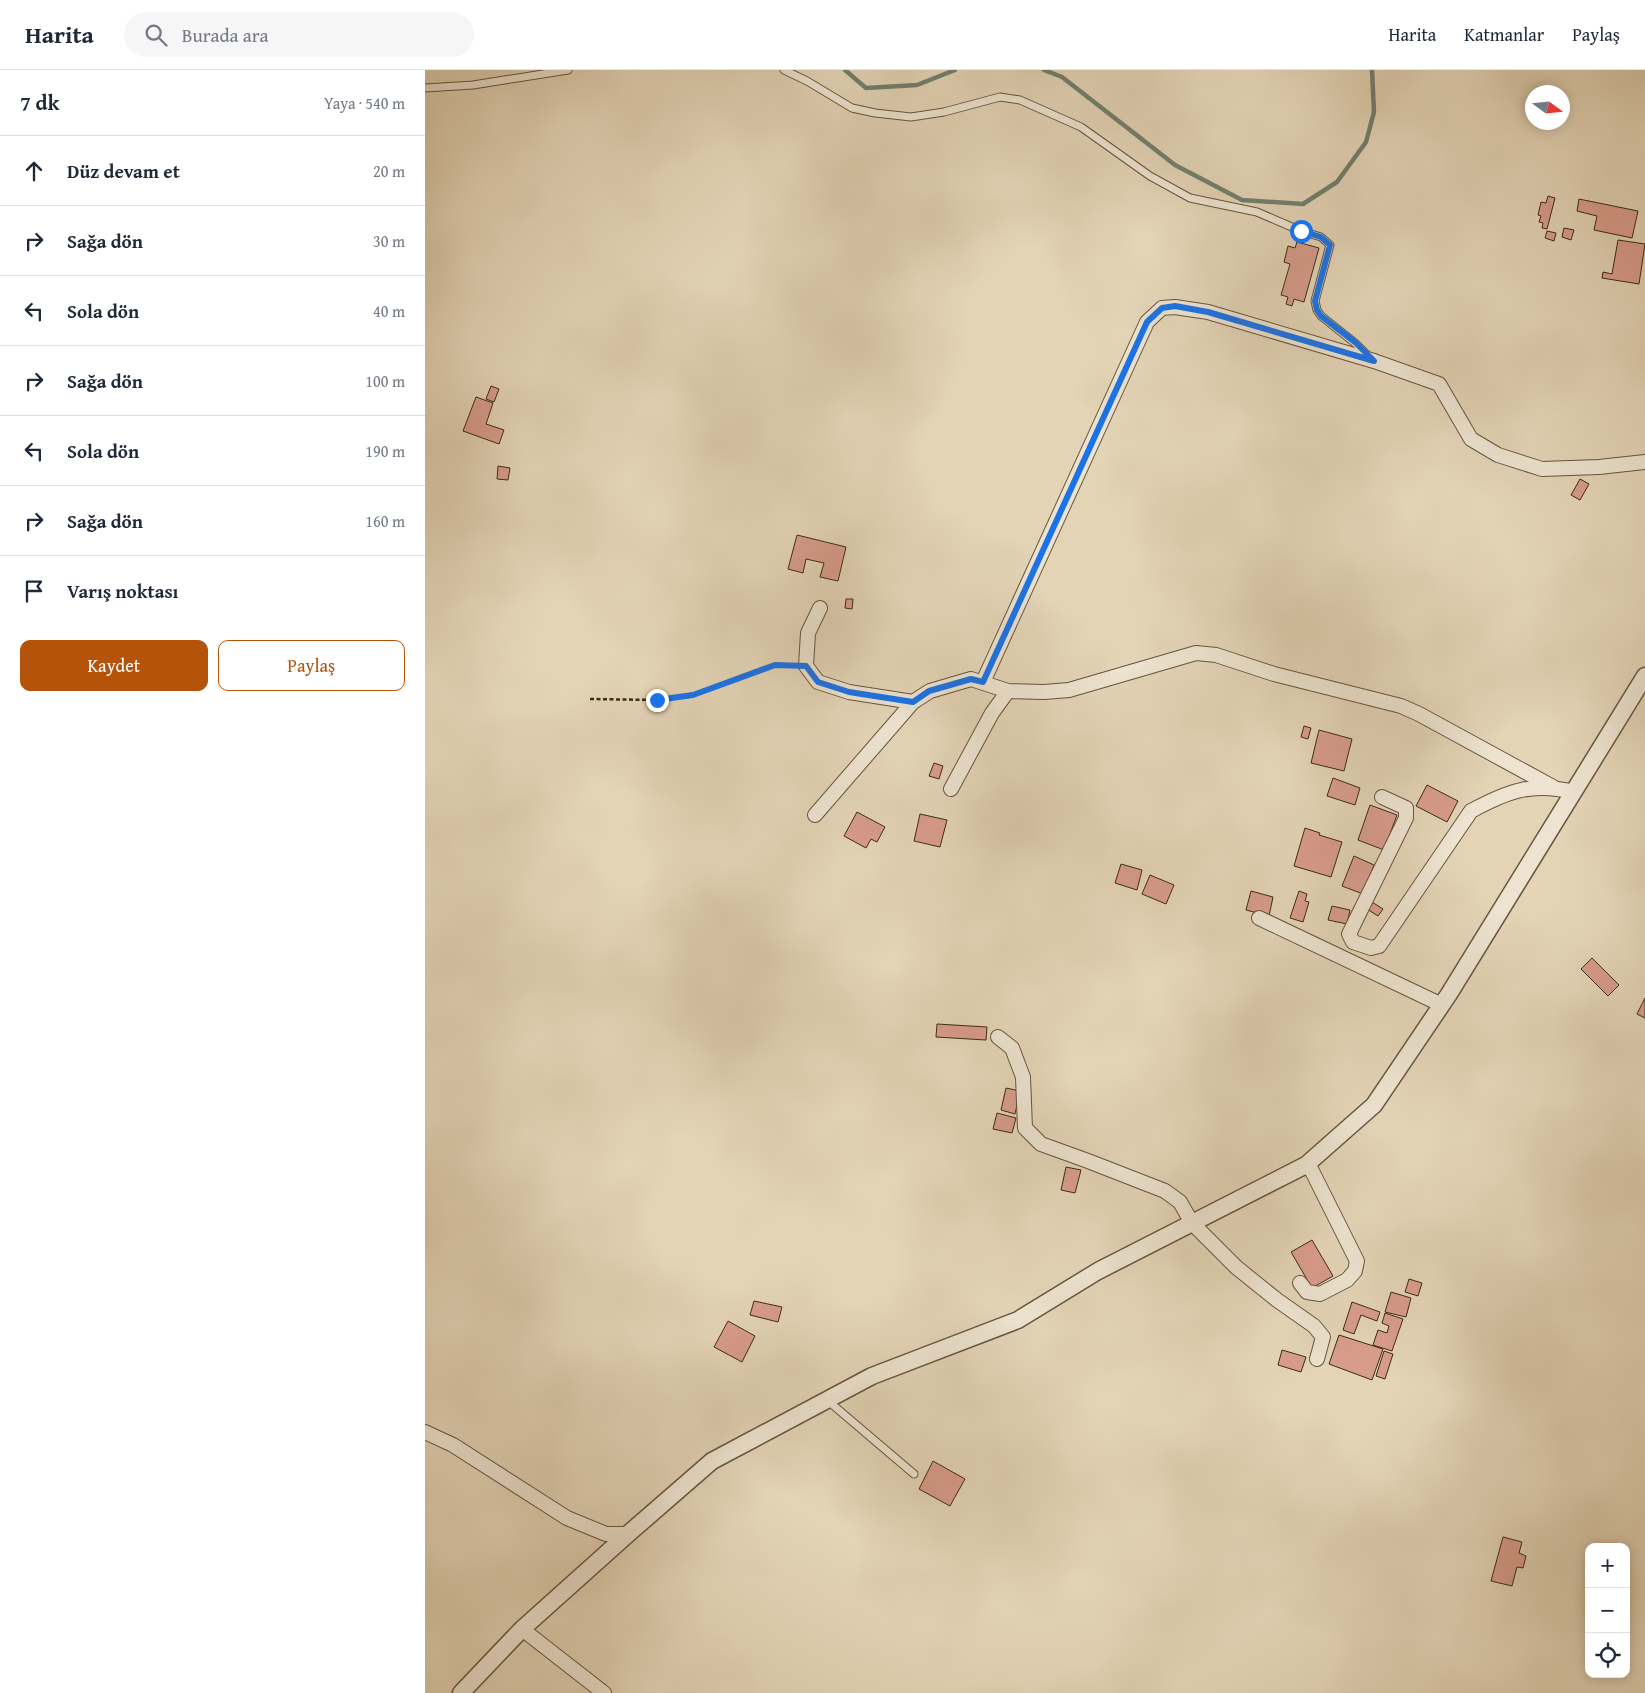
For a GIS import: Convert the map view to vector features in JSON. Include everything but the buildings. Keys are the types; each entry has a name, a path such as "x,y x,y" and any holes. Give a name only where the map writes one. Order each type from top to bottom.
{"street":[{"path":"983,682 1147,322 1162,308 1175,306 1208,312 1374,361 1439,384 1471,439 1498,454 1542,469 1599,468 1645,462"},
{"path":"820,608 807,633 806,666 818,682 849,692 913,702"},
{"path":"815,815 913,702 929,691 971,679 1008,691 1044,692 1069,690 1196,653 1216,655 1274,674 1401,706 1553,787 1574,792"},
{"path":"461,1693 523,1629 628,1534 712,1462 872,1376 1018,1320 1098,1272 1308,1162 1374,1105 1442,1005 1645,676"},
{"path":"951,789 992,713 1008,691"},
{"path":"1382,797 1406,808 1406,818 1349,934 1353,942 1371,948 1379,946 1471,812 1493,799 1527,788 1553,787"},
{"path":"1259,918 1442,1005"},
{"path":"997,1037 1012,1048 1023,1078 1025,1128 1041,1144 1165,1191 1180,1202 1192,1223 1236,1267 1313,1326 1323,1337 1317,1360"},
{"path":"1300,1283 1307,1292 1320,1294 1347,1280 1355,1271 1357,1261 1308,1162"},
{"path":"425,1432 453,1445 567,1518 606,1534 628,1534"},
{"path":"523,1629 605,1693"}],"lane":[{"path":"425,88 473,85 568,70"},
{"path":"784,70 807,81 852,108 875,113 911,117 944,112 1000,97 1020,100 1081,127 1150,176 1190,198 1257,212 1301,231 1321,237 1330,245 1315,301 1317,310 1321,316 1355,342 1374,361"},
{"path":"827,1400 914,1474"}],"path":[{"path":"590,699 657,700 693,695 775,665 806,666"}],"waterway":[{"path":"845,70 866,88 917,85 955,70"},
{"path":"1044,70 1062,77 1175,165 1242,200 1303,204 1337,182 1366,142 1374,112 1372,70"}],"route":[{"path":"657,700 693,695 775,665 806,666 818,682 849,692 913,702 929,691 971,679 983,682 1147,322 1162,308 1175,306 1208,312 1374,361 1355,342 1321,316 1317,310 1315,301 1330,245 1321,237 1301,231"}]}
